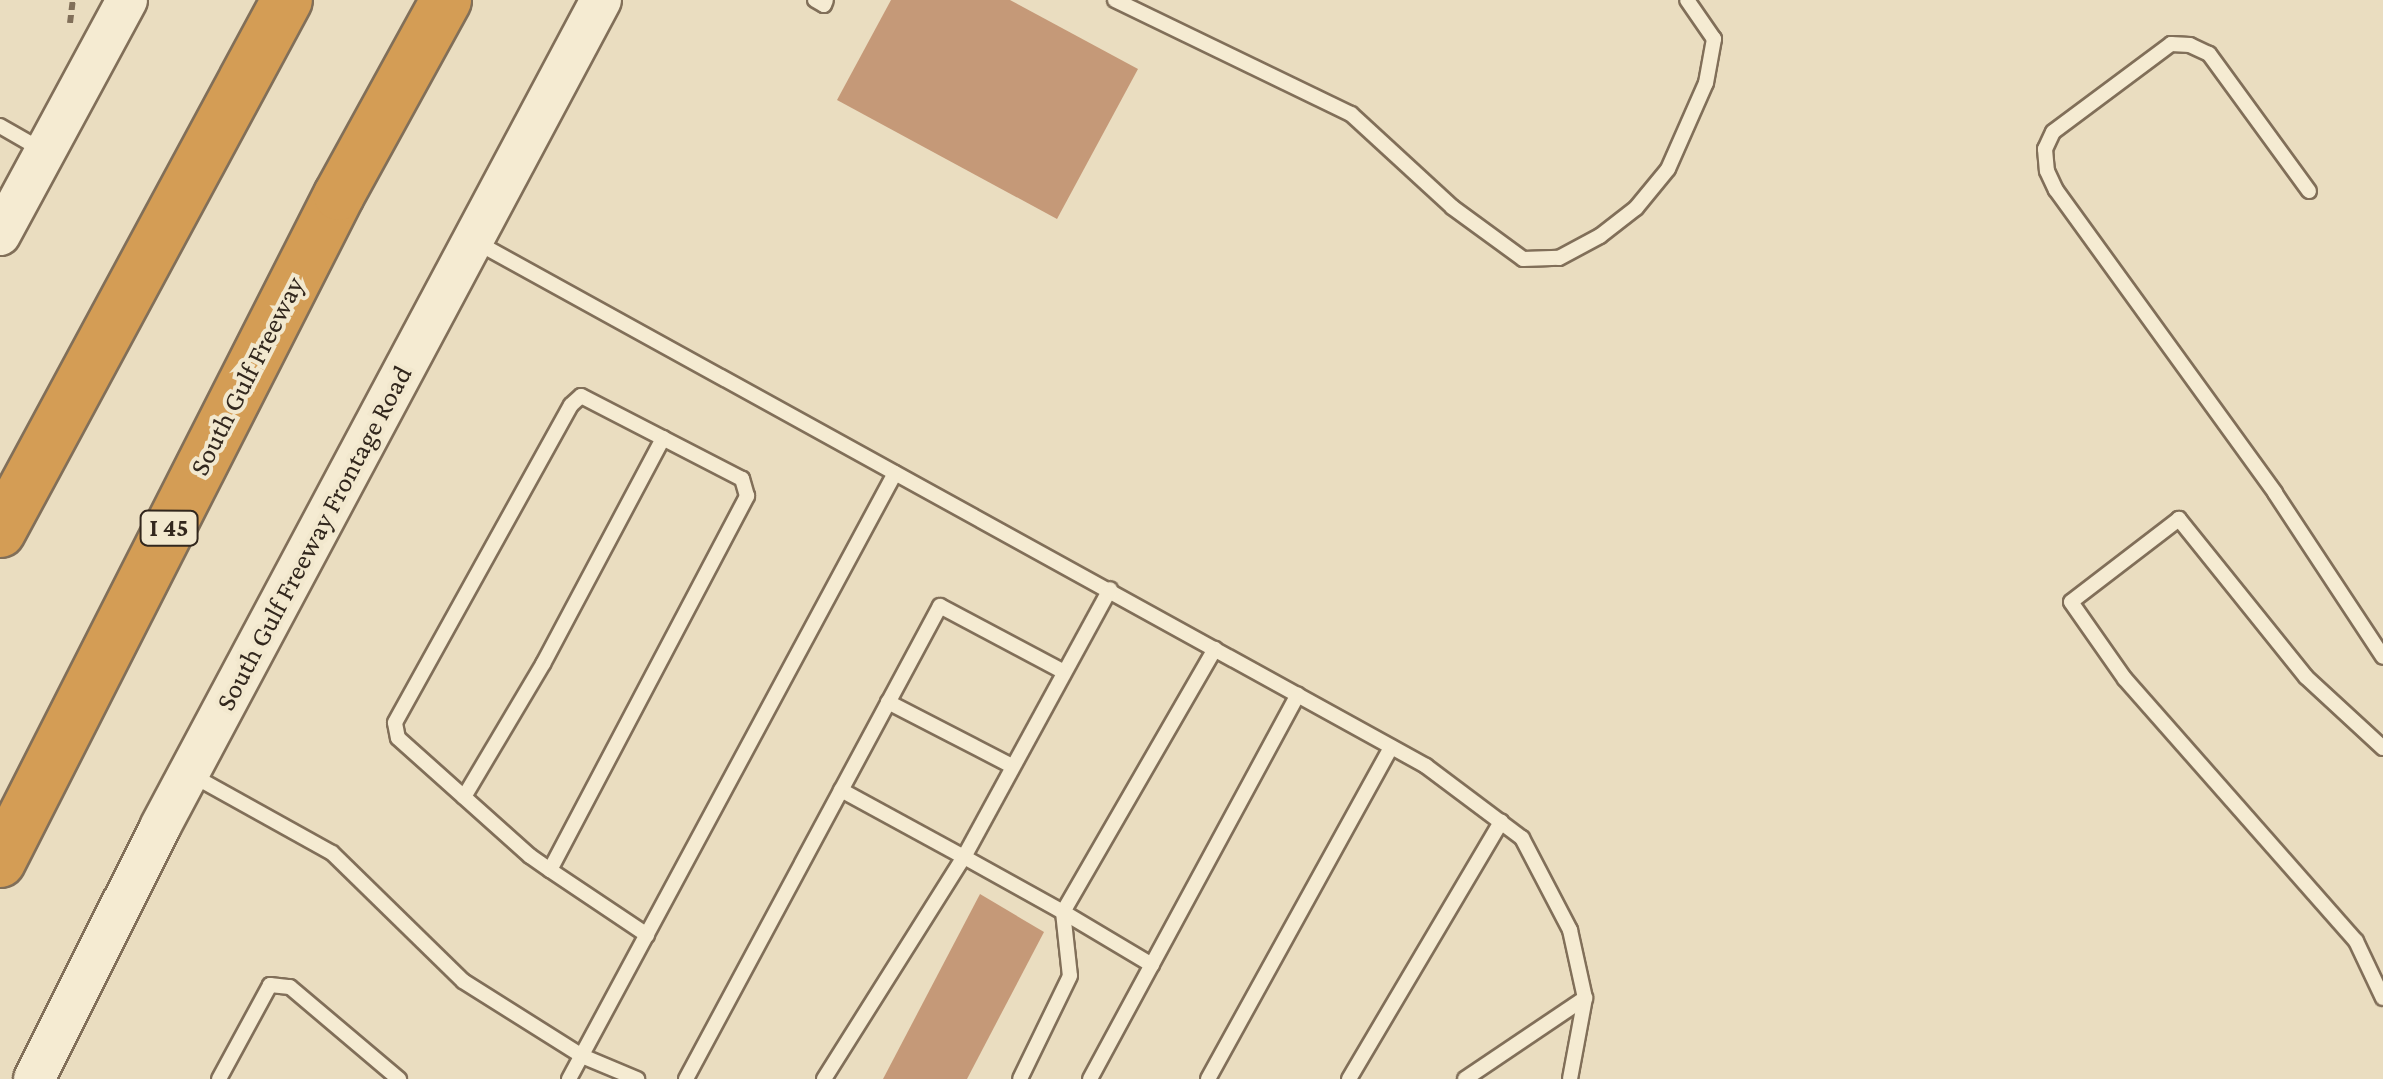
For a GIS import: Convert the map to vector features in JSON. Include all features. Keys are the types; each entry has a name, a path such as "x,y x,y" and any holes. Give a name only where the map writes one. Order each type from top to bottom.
{"highway":[{"path":"0,532 287,0"},
{"name":"South Gulf Freeway","path":"0,862 339,195 446,0"}],"main road":[{"name":"South Gulf Freeway Frontage Road","path":"34,1079 189,774 601,0"},
{"path":"0,236 119,3"}],"lane":[{"path":"816,0 824,4 826,0"},
{"path":"1115,0 1351,114 1452,208 1523,260 1559,258 1600,236 1636,208 1668,169 1706,83 1714,39 1688,0"},
{"path":"2309,191 2209,54 2190,45 2172,44 2053,132 2044,150 2046,170 2056,190 2275,493 2383,657"},
{"path":"0,126 45,152"},
{"path":"472,240 1426,766 1522,838 1570,930 1585,998 1570,1079"},
{"path":"550,870 746,496 742,479 581,396 571,404 396,723 398,738 550,870 646,935"},
{"path":"464,797 543,664 663,438"},
{"path":"569,1079 894,473"},
{"path":"2383,748 2306,677 2179,519 2071,602 2126,679 2356,942 2383,998"},
{"path":"824,1079 964,857 1110,589"},
{"path":"686,1079 940,606 1064,672"},
{"path":"1020,1079 1070,976 1062,912 1215,649"},
{"path":"1090,1079 1298,696"},
{"path":"888,702 1012,766"},
{"path":"1208,1079 1391,747"},
{"path":"189,774 332,853 462,981 582,1056 637,1079"},
{"path":"841,790 1152,964"},
{"path":"1349,1079 1501,822"},
{"path":"219,1079 270,984 290,988 399,1079"},
{"path":"1465,1079 1585,998"}],"building":[{"path":"891,0 1010,0 1138,69 1057,219 837,100"},
{"path":"980,894 1044,932 967,1079 883,1079"}]}
